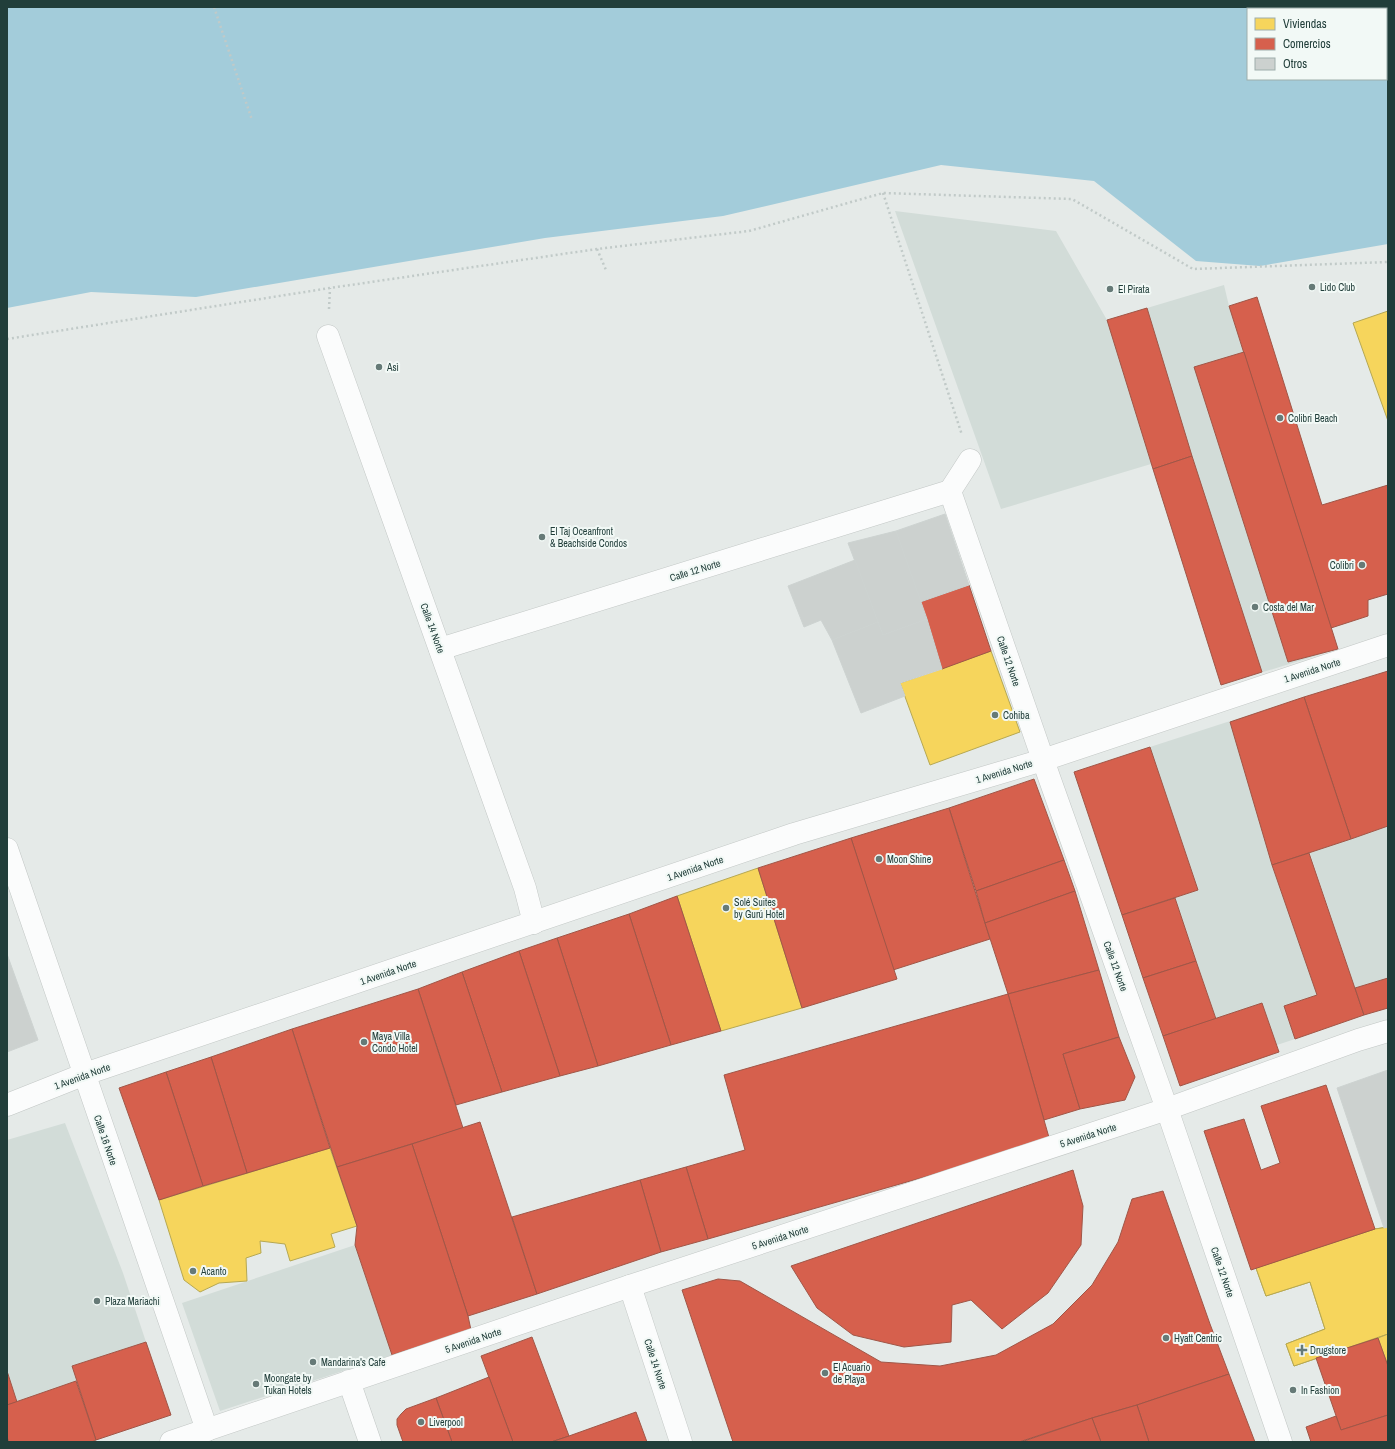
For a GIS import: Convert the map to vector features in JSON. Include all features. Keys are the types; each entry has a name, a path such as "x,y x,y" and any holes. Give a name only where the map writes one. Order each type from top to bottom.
{"street":[{"name":"Calle 14 Norte","path":"328,336 524,888 534,923"},
{"path":"950,491 970,460"},
{"name":"Calle 12 Norte","path":"440,649 950,491 1043,760 1167,1109 1280,1442"},
{"name":"1 Avenida Norte","path":"7,1105 85,1074 794,834 1043,760 1388,645"},
{"name":"Calle 16 Norte","path":"7,849 206,1430"},
{"name":"5 Avenida Norte","path":"171,1442 630,1286 1167,1109 1358,1040 1388,1031"},
{"name":"Calle 14 Norte","path":"630,1286 682,1442"},
{"path":"349,1381 370,1442"}],"path":[{"path":"214,7 252,120"},
{"path":"883,193 970,460"},
{"path":"7,339 338,286 749,230 883,193 1072,199 1193,269 1388,262"},
{"path":"597,250 606,270"}],"shaded area":[{"path":"895,211 1056,231 1107,320 1224,285 1229,306 1338,649 1221,685 1151,464 1001,509"},
{"path":"1304,697 1351,839 1388,826 1388,978 1355,988 1310,853 1272,865 1317,995 1284,1006 1295,1039 1277,1045 1262,1003 1216,1019 1175,898 1198,890 1150,747"},
{"path":"65,1123 123,1273 146,1342 72,1366 76,1381 17,1402 7,1371 7,1140"},
{"path":"355,1245 392,1355 220,1411 182,1303"}],"water":[{"path":"7,7 1388,7 1388,244 1260,266 1196,261 1094,181 941,165 723,216 545,238 196,297 91,292 7,308"}],"building: Viviendas":[{"path":"1388,311 1388,421 1353,323"},
{"path":"991,651 1020,732 930,765 900,683"},
{"path":"758,868 802,1008 721,1031 677,896"},
{"path":"330,1148 357,1226 331,1234 335,1247 290,1261 285,1244 260,1241 261,1253 246,1258 247,1281 219,1283 200,1292 184,1280 159,1200"},
{"path":"1388,1227 1388,1261 1352,1273 1363,1304 1388,1296 1388,1334 1294,1366 1286,1344 1325,1329 1310,1282 1266,1296 1256,1268 1375,1229"},
{"path":"1388,1227 1388,1334 1294,1366 1286,1344 1325,1329 1310,1282 1266,1296 1256,1268 1375,1229"},
{"path":"1388,1334 1388,1366 1378,1338"}],"building: Comercios":[{"name":"Colibri Beach","path":"1257,297 1322,505 1388,485 1388,594 1368,600 1368,616 1331,628 1229,306"},
{"path":"1147,308 1192,456 1153,469 1107,320"},
{"path":"1244,352 1338,649 1288,662 1194,367"},
{"path":"1192,456 1262,672 1221,685 1153,469"},
{"path":"969,585 991,651 942,669 927,619 920,602"},
{"path":"1388,671 1388,826 1351,839 1304,697"},
{"path":"1304,697 1351,839 1272,865 1230,722"},
{"path":"1150,747 1198,890 1122,915 1074,772"},
{"path":"1034,779 1064,860 976,891 949,808"},
{"path":"949,808 990,939 893,970 851,838"},
{"path":"851,838 897,979 802,1008 758,868"},
{"path":"1309,853 1364,1015 1295,1039 1284,1006 1317,995 1272,865"},
{"path":"1064,860 1075,891 985,923 976,891"},
{"path":"1075,891 1099,970 1008,994 985,923"},
{"path":"677,896 721,1031 671,1045 629,914"},
{"path":"1175,898 1196,961 1143,978 1122,915"},
{"path":"629,914 671,1045 598,1066 557,938"},
{"path":"557,938 598,1066 560,1076 519,951"},
{"path":"519,951 560,1076 502,1092 462,972"},
{"path":"1196,961 1216,1019 1163,1036 1143,978"},
{"path":"1099,970 1119,1037 1063,1054 1080,1109 1044,1120 1008,994"},
{"path":"462,972 502,1092 456,1105 418,989"},
{"path":"1388,978 1388,1008 1364,1015 1355,988"},
{"path":"418,989 463,1128 337,1167 292,1029"},
{"path":"1008,994 1050,1141 708,1239 686,1167 745,1150 724,1075"},
{"path":"1262,1003 1279,1052 1180,1086 1163,1036"},
{"path":"292,1029 330,1148 247,1173 211,1057"},
{"path":"1119,1037 1135,1077 1125,1100 1080,1109 1063,1054"},
{"path":"211,1057 247,1173 203,1186 166,1072"},
{"path":"166,1072 203,1186 159,1200 119,1088"},
{"path":"1326,1085 1375,1229 1251,1270 1204,1131 1244,1119 1261,1170 1280,1163 1261,1106"},
{"path":"480,1122 537,1294 468,1316 412,1144"},
{"path":"412,1144 468,1316 471,1330 392,1355 355,1245 357,1226 337,1167"},
{"path":"686,1167 708,1239 661,1252 640,1180"},
{"path":"1073,1170 1083,1206 1081,1245 1048,1293 1002,1329 971,1300 952,1305 951,1342 904,1347 853,1335 817,1308 791,1266"},
{"path":"640,1180 661,1252 537,1294 512,1217"},
{"path":"1163,1191 1229,1374 1019,1442 733,1442 682,1290 718,1279 740,1281 881,1362 940,1366 996,1355 1053,1324 1092,1285 1118,1242 1132,1199"},
{"path":"532,1337 569,1436 551,1442 513,1442 481,1356"},
{"path":"1378,1338 1388,1366 1388,1415 1341,1430 1316,1358"},
{"path":"146,1342 171,1415 96,1440 72,1366"},
{"path":"7,1371 17,1402 7,1405"},
{"path":"1229,1374 1255,1442 1149,1442 1137,1405"},
{"path":"489,1377 513,1442 452,1442 436,1398"},
{"path":"76,1381 96,1440 92,1442 9,1442 7,1437 7,1405"},
{"name":"Liverpool","path":"436,1398 452,1442 403,1442 397,1425 397,1419 406,1409"},
{"path":"1137,1405 1149,1442 1101,1442 1092,1418"},
{"path":"636,1412 647,1442 551,1442 569,1436"},
{"path":"1388,1415 1388,1442 1311,1442 1306,1427 1336,1416 1341,1430"},
{"path":"1092,1418 1101,1442 1021,1442"}],"building: Otros":[{"path":"945,514 969,585 920,602 896,531"},
{"path":"896,531 927,619 883,635 848,543"},
{"path":"855,560 878,622 832,640 821,620 804,627 788,586"},
{"path":"927,619 942,669 900,683 905,696 861,713 832,640 878,622 883,635"},
{"path":"7,954 38,1040 7,1052"},
{"path":"1388,1070 1388,1227 1384,1228 1337,1088"}],"place":[{"name":"Lido Club","path":"1312,287"},
{"name":"El Pirata","path":"1110,289"},
{"name":"Asì","path":"379,367"},
{"name":"Colibri Beach","path":"1280,418"},
{"name":"El Taj Oceanfront & Beachside Condos","path":"542,537"},
{"name":"Colibri","path":"1362,565"},
{"name":"Costa del Mar","path":"1255,607"},
{"name":"Cohiba","path":"995,715"},
{"name":"Moon Shine","path":"879,859"},
{"name":"Solé Suites by Gurú Hotel","path":"726,908"},
{"name":"Maya Villa Condo Hotel","path":"364,1042"},
{"name":"Acanto","path":"193,1271"},
{"name":"Plaza Mariachi","path":"97,1301"},
{"name":"Hyatt Centric","path":"1166,1338"},
{"name":"Drugstore","path":"1302,1350"},
{"name":"Mandarina's Cafe","path":"313,1362"},
{"name":"El Acuario de Playa","path":"825,1373"},
{"name":"Moongate by Tukan Hotels","path":"256,1384"},
{"name":"In Fashion","path":"1293,1390"},
{"name":"Liverpool","path":"421,1422"}]}
